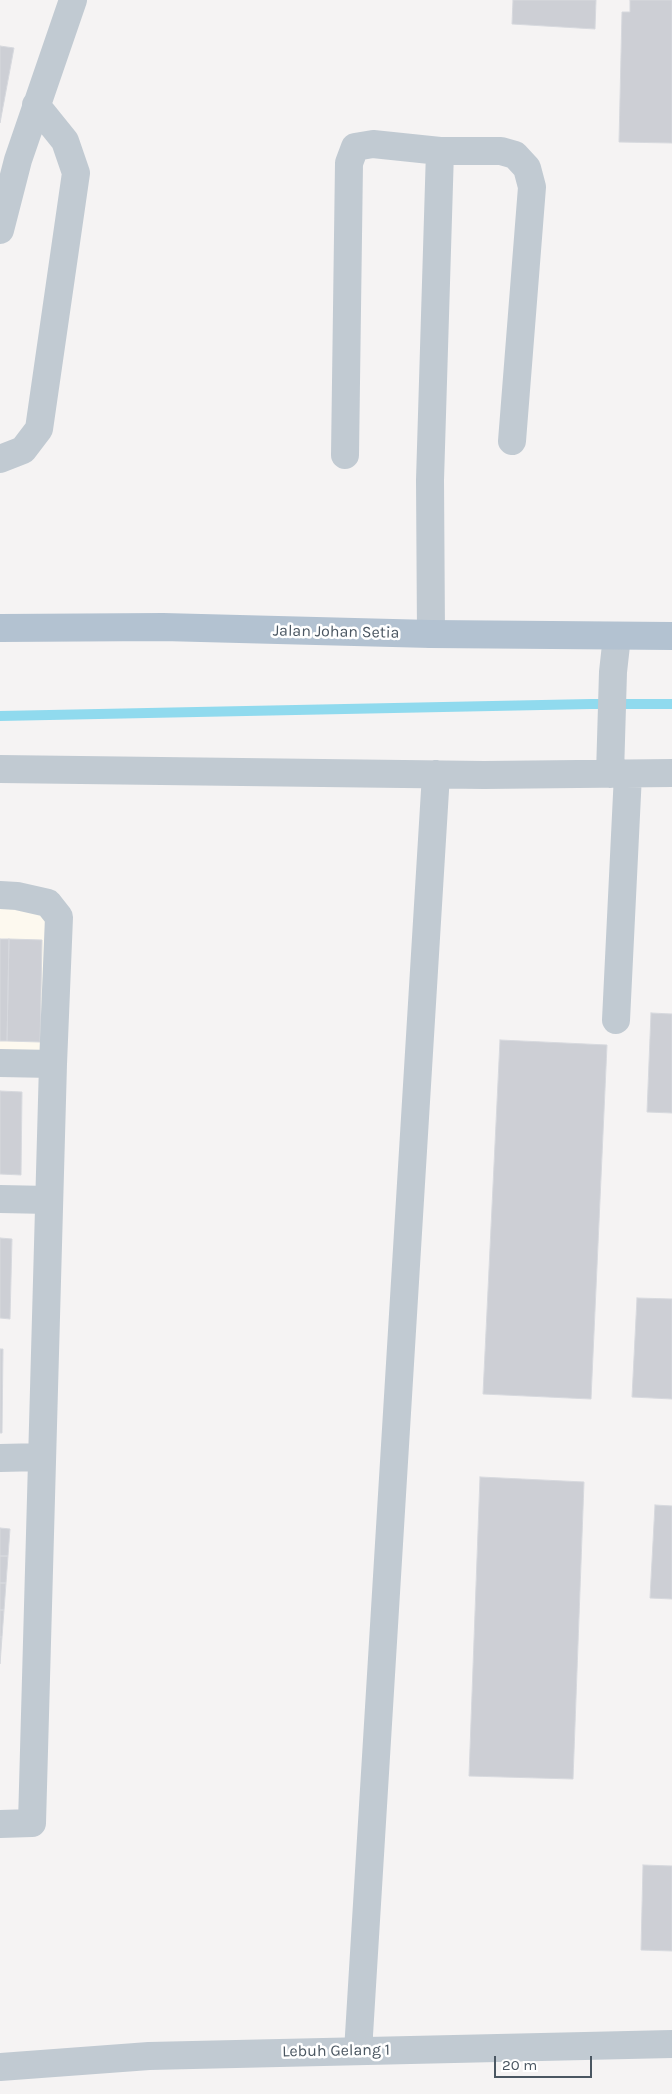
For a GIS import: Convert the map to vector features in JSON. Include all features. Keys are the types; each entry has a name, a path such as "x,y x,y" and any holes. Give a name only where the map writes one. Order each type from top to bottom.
{"main road":[{"name":"Jalan Johan Setia","path":"0,628 163,627 431,634 672,636"}],"street":[{"path":"0,230 18,160 36,105 64,31 73,0"},
{"path":"0,459 23,450 39,429 76,173 65,141 36,105"},
{"path":"345,455 349,164 355,147 373,144 440,150 501,150 515,155 527,168 532,187 512,441"},
{"path":"431,634 430,480 440,150"},
{"path":"616,1020 616,766 613,672 617,636"},
{"path":"0,769 436,774 616,766 672,773"},
{"path":"358,2051 436,774"},
{"path":"0,895 17,896 48,903 59,917 53,1064 32,1823 0,1824"},
{"path":"0,1063 53,1064"},
{"path":"0,1199 49,1200"},
{"path":"0,1458 42,1457"},
{"name":"Lebuh Gelang 1","path":"0,2067 149,2056 672,2044"}],"shaded area":[{"path":"0,907 43,912 52,929 46,1056 0,1056"}],"building":[{"path":"513,0 596,0 595,29 512,24"},
{"path":"630,0 672,0 672,143 619,142 622,12 630,12"},
{"path":"0,46 14,48 0,123"},
{"path":"0,939 9,939 7,1041 0,1041"},
{"path":"9,939 42,940 40,1042 7,1041"},
{"path":"651,1013 672,1014 672,1113 647,1112"},
{"path":"500,1040 607,1045 591,1399 483,1394"},
{"path":"0,1091 22,1092 21,1175 0,1174"},
{"path":"0,1238 12,1239 10,1319 0,1318"},
{"path":"637,1298 672,1299 672,1399 632,1397"},
{"path":"0,1349 3,1349 2,1433 0,1433"},
{"path":"480,1477 584,1482 573,1779 469,1776"},
{"path":"655,1505 672,1506 672,1599 650,1598"},
{"path":"0,1528 10,1529 8,1556 0,1556"},
{"path":"0,1556 8,1556 6,1583 0,1583"},
{"path":"0,1583 6,1583 4,1610 0,1610"},
{"path":"0,1610 4,1610 2,1637 0,1637"},
{"path":"0,1637 2,1637 0,1664"},
{"path":"643,1865 672,1866 672,1951 641,1950"}],"waterway":[{"path":"0,716 672,704"}]}
